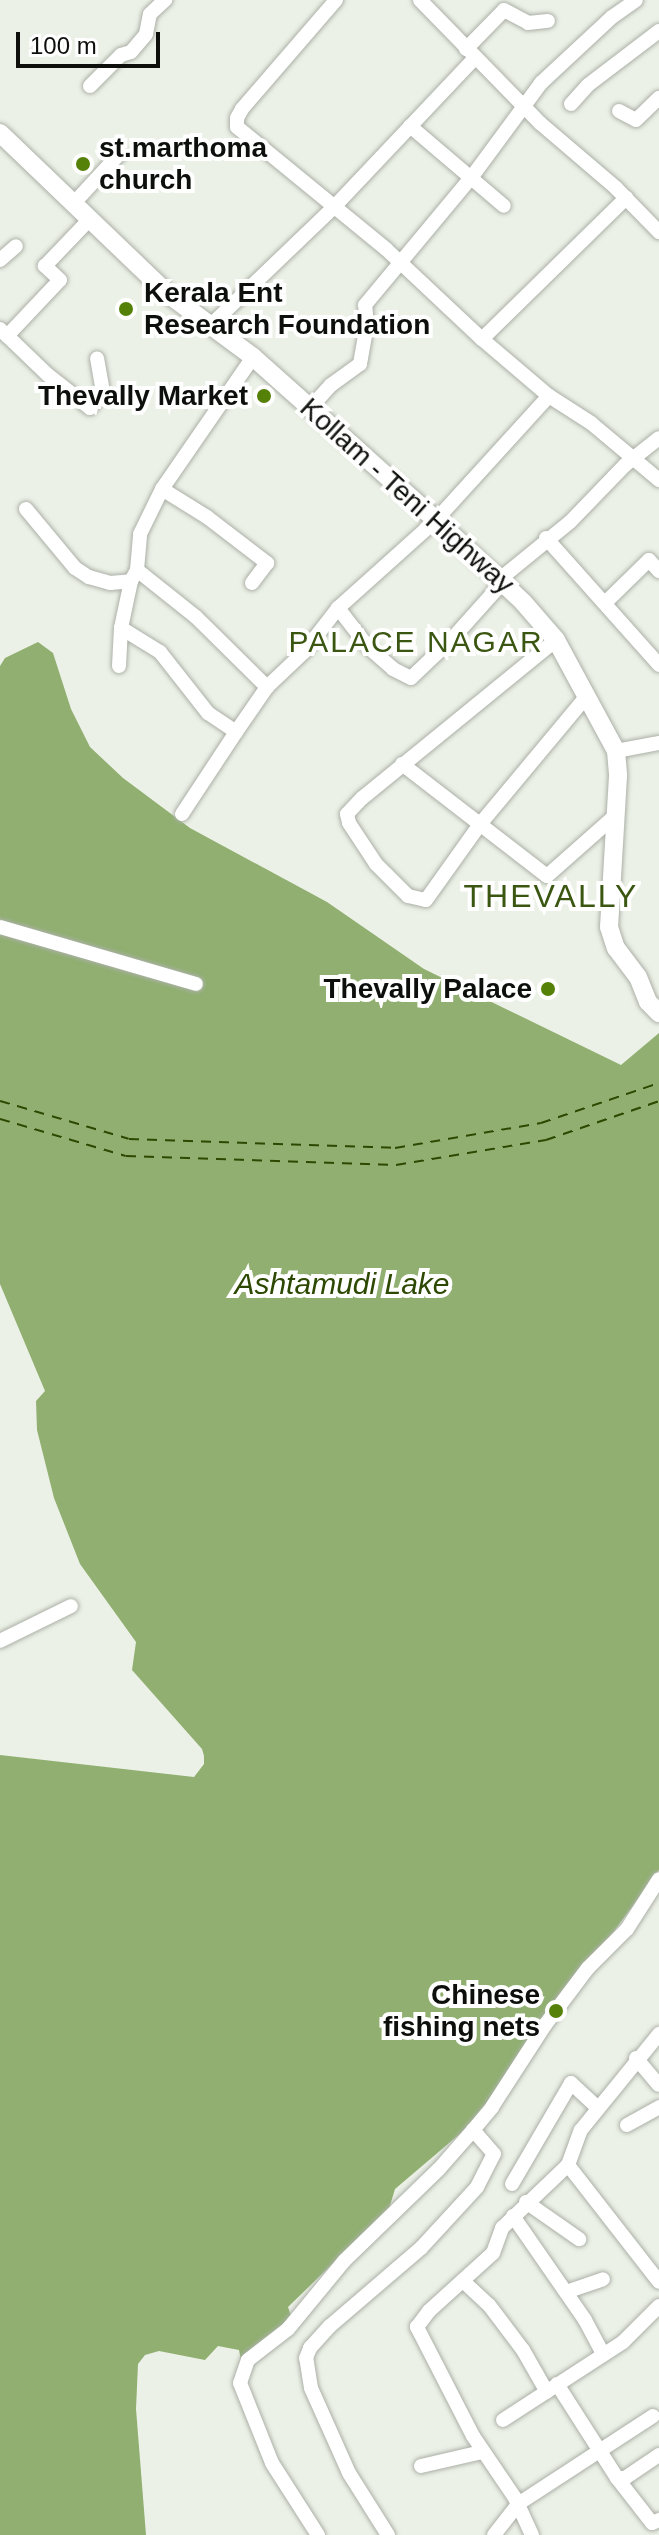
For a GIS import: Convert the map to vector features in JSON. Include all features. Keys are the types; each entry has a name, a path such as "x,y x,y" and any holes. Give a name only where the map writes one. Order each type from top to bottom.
{"main road":[{"name":"Kollam - Teni Highway","path":"0,133 168,294 253,357 436,520 500,579 556,640 616,751 616,815 609,927 616,948 638,977 654,1007"}],"street":[{"path":"90,86 121,55 131,52 146,34 150,14 165,0"},
{"path":"336,0 242,109 236,123 549,396 634,457 659,480"},
{"path":"420,0 524,106 658,228"},
{"path":"311,407 331,385 360,364 367,326 365,305 471,178 541,83 612,17 636,0"},
{"path":"212,324 334,207 410,126 504,10 528,23 548,21"},
{"path":"571,104 588,85 659,31"},
{"path":"619,111 636,120 659,98"},
{"path":"410,126 504,206"},
{"path":"73,204 120,153"},
{"path":"482,339 626,198"},
{"path":"89,220 45,266 60,280 4,332 48,375 90,408 103,392 97,359"},
{"path":"0,260 16,246"},
{"path":"119,666 121,628 134,576 140,534 162,489 253,357"},
{"path":"182,814 267,687 304,652 338,608 436,520 549,396"},
{"path":"338,608 368,647 393,669 411,678 452,639 494,592 500,579 546,538 579,514 634,457 659,438"},
{"path":"162,489 207,517 267,563 252,583"},
{"path":"26,509 75,568 89,577 110,583 134,576 196,617 267,687"},
{"path":"546,538 659,665"},
{"path":"606,602 649,560 659,571"},
{"path":"121,628 160,652 208,713 236,732"},
{"path":"556,640 402,764 347,814 349,823 376,864 408,896 426,900 481,823 586,697"},
{"path":"616,751 659,743"},
{"path":"402,764 547,876 616,815"},
{"path":"0,927 196,984"},
{"path":"0,1641 71,1606"},
{"path":"318,2535 272,2463 240,2383 248,2360 288,2329 344,2261 439,2169 473,2130 588,1968 627,1929 659,1879"},
{"path":"532,2535 518,2504 482,2452 417,2327 429,2311 493,2253 502,2228 526,2202 568,2165 581,2130 636,2058 659,2034"},
{"path":"636,2058 659,2085"},
{"path":"512,2184 571,2083 598,2108"},
{"path":"627,2125 659,2107"},
{"path":"388,2535 349,2473 311,2388 306,2358 310,2348 330,2326 421,2248 477,2187 494,2154 473,2130"},
{"path":"568,2165 659,2282"},
{"path":"526,2202 579,2239"},
{"path":"513,2216 566,2292 603,2354"},
{"path":"566,2292 603,2279"},
{"path":"463,2281 489,2305 652,2523 659,2520"},
{"path":"503,2420 638,2330 659,2306"},
{"path":"494,2535 518,2504 653,2416"},
{"path":"421,2466 482,2452"},
{"path":"617,2478 625,2478 659,2455"}],"water":[{"name":"Ashtamudi Lake","path":"38,642 53,653 71,709 90,747 123,778 190,828 327,902 424,969 621,1065 659,1033 659,1870 475,2121 395,2189 389,2209 288,2307 296,2330 242,2366 239,2350 218,2346 205,2360 159,2351 145,2355 138,2364 136,2409 146,2535 0,2535 0,1755 194,1777 204,1764 202,1749 132,1670 136,1642 80,1564 54,1498 37,1430 36,1401 45,1391 0,1284 0,666 5,658"}],"ferry route":[{"path":"0,1101 129,1139 395,1148 541,1123 659,1083"},
{"path":"0,1119 126,1156 396,1165 546,1140 659,1101"}],"place":[{"name":"st.marthoma church","path":"83,164"},
{"name":"Kerala Ent Research Foundation","path":"126,309"},
{"name":"Thevally Market","path":"264,396"},
{"name":"Thevally Palace","path":"548,989"},
{"name":"Chinese fishing nets","path":"556,2011"}],"district":[{"name":"PALACE NAGAR","path":"416,642"},
{"name":"THEVALLY","path":"551,896"}]}
